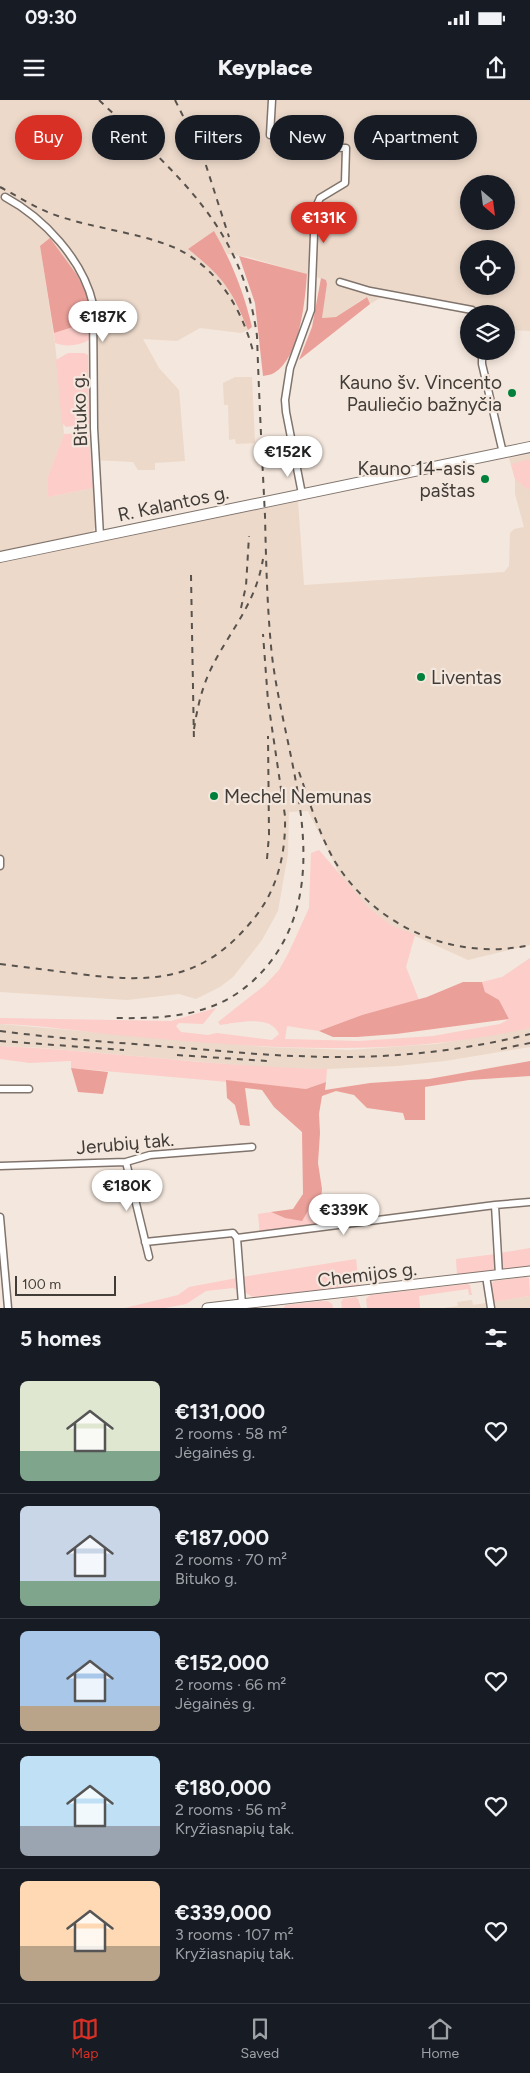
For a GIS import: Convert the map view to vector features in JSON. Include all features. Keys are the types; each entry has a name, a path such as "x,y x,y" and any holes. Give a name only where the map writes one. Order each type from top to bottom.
{"main road":[{"name":"R. Kalantos g.","path":"0,557 530,447"},
{"name":"Chemijos g.","path":"207,1308 530,1272"}],"street":[{"path":"272,100 270,135 311,136 321,147 346,148 345,183 320,198 315,209 311,310 290,368 285,400 302,494"},
{"name":"Bituko g.","path":"5,197 16,203 56,238 76,266 90,292 93,304 94,428 100,536"},
{"path":"340,282 370,291 460,308"},
{"path":"482,360 503,453"},
{"path":"0,859 0,866"},
{"path":"0,1089 29,1089"},
{"name":"Jerubių tak.","path":"0,1166 126,1162 150,1155 252,1147"},
{"path":"126,1162 149,1257"},
{"path":"145,1242 232,1234 237,1238 530,1202"},
{"path":"495,1205 499,1275"},
{"path":"0,1216 8,1308"},
{"path":"237,1238 242,1304"},
{"path":"486,1276 490,1308"}],"shaded area":[{"path":"0,100 530,100 530,331 515,330 515,305 460,306 385,295 370,304 366,297 336,317 321,318 327,284 326,280 248,257 227,254 214,232 188,249 212,268 228,287 248,330 241,333 200,328 177,341 143,339 159,368 179,390 185,461 155,463 155,470 138,470 133,462 92,460 88,383 90,304 40,246 55,343 64,434 48,476 48,497 93,488 96,526 92,532 0,551"},
{"path":"214,231 232,266 241,290 252,327 248,330 225,284 188,249"},
{"path":"50,238 77,275 90,304 89,322 54,333 40,246"},
{"path":"239,256 307,274 303,313 295,342 283,366 270,375 263,376 255,303"},
{"path":"321,278 326,280 327,284 322,318 336,317 367,297 370,304 299,360 312,327"},
{"path":"89,322 89,340 81,344 72,345 55,343 54,333"},
{"path":"68,353 84,353 88,355 89,424 66,427 62,423 56,360"},
{"path":"235,377 252,377 255,443 236,444 235,439 229,440 228,405 224,405 223,383"},
{"path":"85,433 89,435 93,488 48,497 48,476 64,434"},
{"path":"530,454 530,945 468,960 391,925 368,907 347,886 308,811 289,812 288,854 278,911 262,940 233,977 220,987 196,999 179,994 127,1000 0,992 0,563 298,501 304,585 504,572 509,566 510,533 514,529 524,527 515,494 515,479 509,458"},
{"path":"530,459 530,489 527,489 515,479 511,464"},
{"path":"319,850 368,907 391,925 415,935 406,967 419,1000 362,1015 319,1031 287,1026 285,1039 359,1041 433,1036 500,1024 509,1019 499,1000 485,992 482,982 502,977 530,958 530,1028 478,1038 427,1044 324,1048 221,1044 0,1024 0,1018 171,1021 216,1008 203,1024 179,1023 176,1026 181,1032 208,1035 217,1033 272,1040 279,1034 269,1024 253,1021 220,1025 218,1022 265,985 279,970 309,908 311,853"},
{"path":"463,982 482,982 485,992 499,1000 509,1019 396,1034 357,1037 333,1037 319,1031 362,1015 427,997"},
{"path":"0,1024 265,1047 349,1050 436,1044 530,1028 530,1047 445,1061 397,1066 327,1069 274,1068 0,1046"},
{"path":"0,1046 286,1068 327,1069 326,1082 306,1089 71,1068 71,1061 30,1063 0,1059"},
{"path":"530,1061 530,1076 469,1080 425,1087 425,1120 405,1120 403,1113 367,1108 354,1095 336,1091 322,1096 319,1114 318,1163 322,1189 321,1202 311,1206 302,1221 285,1218 271,1212 293,1209 303,1194 302,1132 274,1107 262,1090 245,1088 250,1126 240,1125 235,1105 227,1098 226,1080 306,1089 326,1082 325,1090 370,1083 429,1079"},
{"path":"71,1068 108,1072 103,1094 78,1092"},
{"path":"321,1202 325,1227 260,1236 258,1214 271,1212 285,1218"},
{"path":"530,1248 530,1266 502,1270 500,1253"},
{"path":"496,1254 495,1270 457,1275 456,1259"},
{"path":"356,1259 359,1286 255,1298 244,1292 242,1277"},
{"path":"237,1278 238,1290 233,1288 206,1291 186,1304 165,1308 125,1308 178,1295 189,1287"},
{"path":"529,1278 530,1296 493,1302 491,1284 494,1281"},
{"path":"470,1285 472,1295 469,1295 468,1289 419,1296 420,1308 367,1308 366,1299 370,1295"},
{"path":"530,1296 530,1308 444,1308 458,1306 457,1302 472,1300 473,1305"},
{"path":"356,1297 361,1308 342,1308 341,1302 343,1299"},
{"path":"328,1301 332,1304 333,1308 283,1308 286,1305"}],"railway":[{"path":"99,100 154,152 201,204 220,232 237,263 249,297 257,336 271,646 276,685 300,810 303,851 301,891 289,929 268,965 252,982 235,995 198,1011 157,1017 113,1018"},
{"path":"175,100 203,156 229,237"},
{"path":"0,187 50,213 168,245 199,262 212,274 233,302 248,334 253,351"},
{"path":"241,608 246,586 249,536"},
{"path":"194,729 206,680 216,658 240,619 254,591 263,559"},
{"path":"191,575 194,743"},
{"path":"0,964 105,977 130,978 174,974 194,967 213,957 232,942 251,922 273,886 282,859 285,831 285,816 268,701 263,634"},
{"path":"267,859 269,835 268,736"},
{"path":"299,772 319,828 334,860 351,883 371,904 418,934 445,943 473,948 501,949 530,945"},
{"path":"0,1031 69,1039 241,1053 327,1057 415,1054 473,1046 530,1034"},
{"path":"0,1041 124,1050"},
{"path":"501,1049 530,1043"},
{"path":"177,1055 267,1061"}],"place":[{"name":"Kauno šv. Vincento Pauliečio bažnyčia","path":"512,393"},
{"name":"Kauno 14-asis paštas","path":"485,479"},
{"name":"Liventas","path":"421,677"},
{"name":"Mechel Nemunas","path":"214,796"}]}
